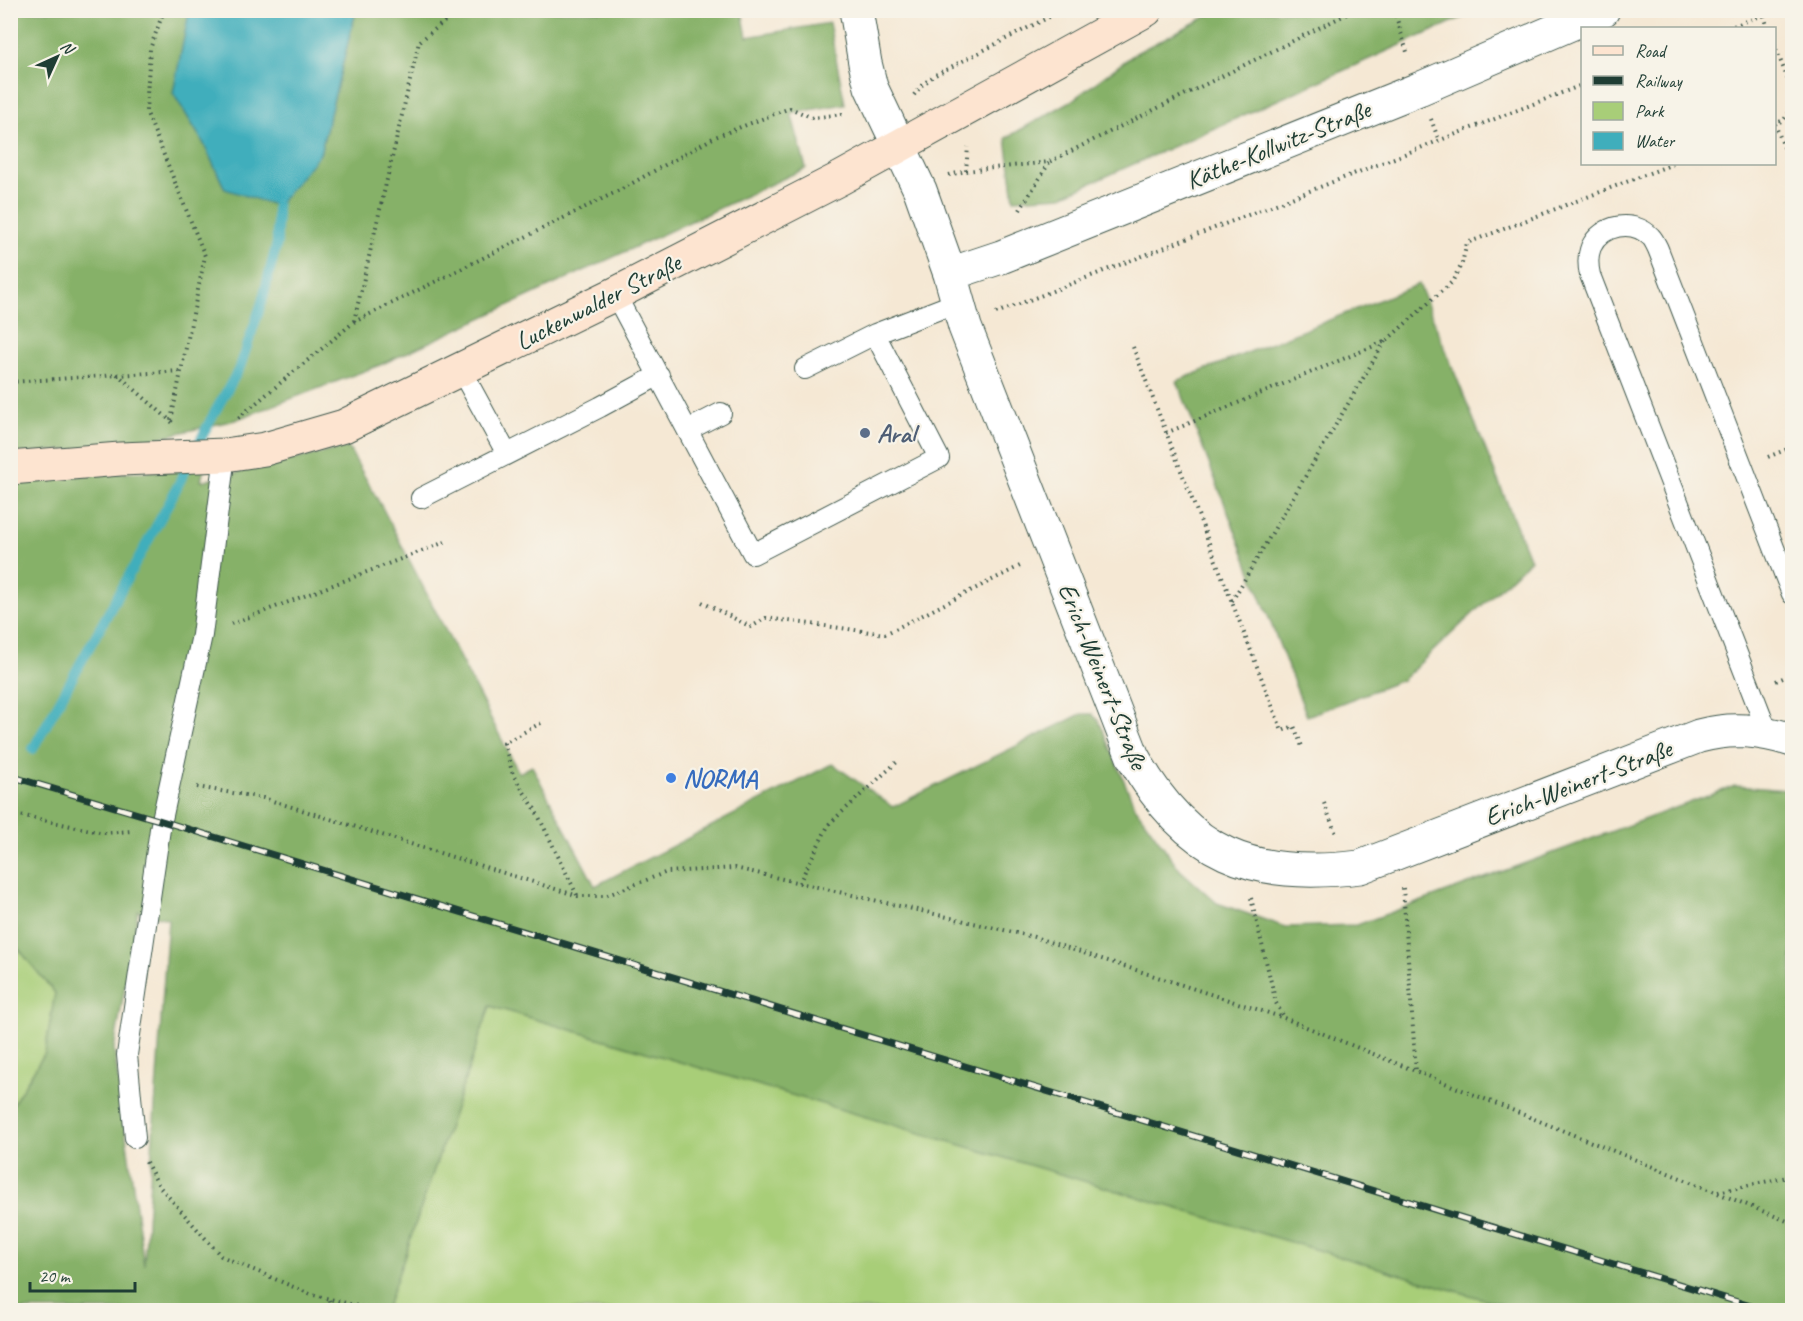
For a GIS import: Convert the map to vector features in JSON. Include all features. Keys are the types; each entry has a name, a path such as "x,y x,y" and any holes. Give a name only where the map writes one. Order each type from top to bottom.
{"main road":[{"name":"Luckenwalder Straße","path":"10,468 221,455 266,449 345,426 615,294 899,147 1146,10"}],"street":[{"name":"Erich-Weinert-Straße","path":"856,10 871,87 920,190 965,327 1133,757 1145,779 1176,819 1197,837 1218,851 1243,861 1271,868 1331,871 1360,867 1699,736 1734,729 1780,736"},
{"name":"Käthe-Kollwitz-Straße","path":"954,288 1001,257 1397,98 1603,10"}],"lane":[{"path":"1780,736 1590,275 1588,261 1591,247 1599,236 1611,228 1625,225 1639,229 1651,237 1658,249 1792,594"},
{"path":"806,369 875,334 954,288"},
{"path":"615,294 753,554 939,458 875,334"},
{"path":"461,370 507,454"},
{"path":"421,498 659,375"},
{"path":"688,430 722,413"},
{"path":"135,1138 128,1055 160,829 202,635 221,455"}],"path":[{"path":"117,374 171,421 205,256 146,111 150,49 164,10"},
{"path":"354,322 419,42 459,10"},
{"path":"914,95 935,75 1063,10"},
{"path":"955,173 1049,162 1354,10"},
{"path":"1730,27 1762,13 1768,27"},
{"path":"1776,48 1790,77 1792,90"},
{"path":"995,313 1581,85"},
{"path":"231,424 354,322 620,190 715,137 790,108 813,118 842,114 852,118"},
{"path":"1776,124 1784,120 1792,108"},
{"path":"1776,127 1792,168"},
{"path":"1232,602 1386,341 1452,282 1462,263 1467,243 1670,165"},
{"path":"1166,433 1386,341"},
{"path":"1132,347 1282,731 1294,726 1303,749"},
{"path":"10,382 181,371"},
{"path":"1763,459 1792,447"},
{"path":"202,635 445,542"},
{"path":"702,602 751,627 766,618 885,634 1053,551"},
{"path":"541,723 504,743 513,775 536,809 578,896"},
{"path":"799,883 829,824 898,761"},
{"path":"170,783 263,798 578,896 605,896 667,872 735,868 1034,936 1284,1018 1792,1223"},
{"path":"1324,803 1338,838"},
{"path":"10,813 104,833 160,829"},
{"path":"1400,852 1416,1072"},
{"path":"1243,861 1276,1003 1284,1018"},
{"path":"135,1138 159,1186 220,1256 328,1300 374,1311"},
{"path":"1717,1192 1792,1176"},
{"path":"328,1300 332,1311"}],"green space":[{"path":"11,11 192,11 188,17 203,142 225,189 320,154 356,11 742,11 747,37 829,23 845,104 791,113 806,168 380,365 235,420 122,446 11,454"},
{"path":"1217,11 1477,11 1062,196 1014,199 1006,138 1071,101 1136,53"},
{"path":"1419,284 1530,560 1402,680 1307,716 1177,381"},
{"path":"348,447 383,509 519,773 532,766 595,886 830,765 833,764 893,807 1081,714 1092,714 1099,721 1135,807 1180,870 1217,903 1285,927 1357,925 1735,786 1787,790 1792,793 1792,1310 1521,1310 490,1006 386,1310 11,1310 11,1107 45,1053 55,993 17,947 11,943 11,480 204,468 201,481","holes":["138,911 168,919 144,1265 114,1049"]},
{"path":"11,943 17,947 55,993 45,1053 11,1107"},
{"path":"490,1006 1521,1310 386,1310"}],"water":[{"path":"192,11 356,11 320,154 277,206 225,189 203,142 173,93 188,17"}],"waterway":[{"path":"33,749 169,503 240,367 262,302 277,243 277,206"}],"railway":[{"path":"10,776 1764,1310"}],"place":[{"name":"Aral","path":"865,433"},
{"name":"NORMA","path":"671,778"}]}
